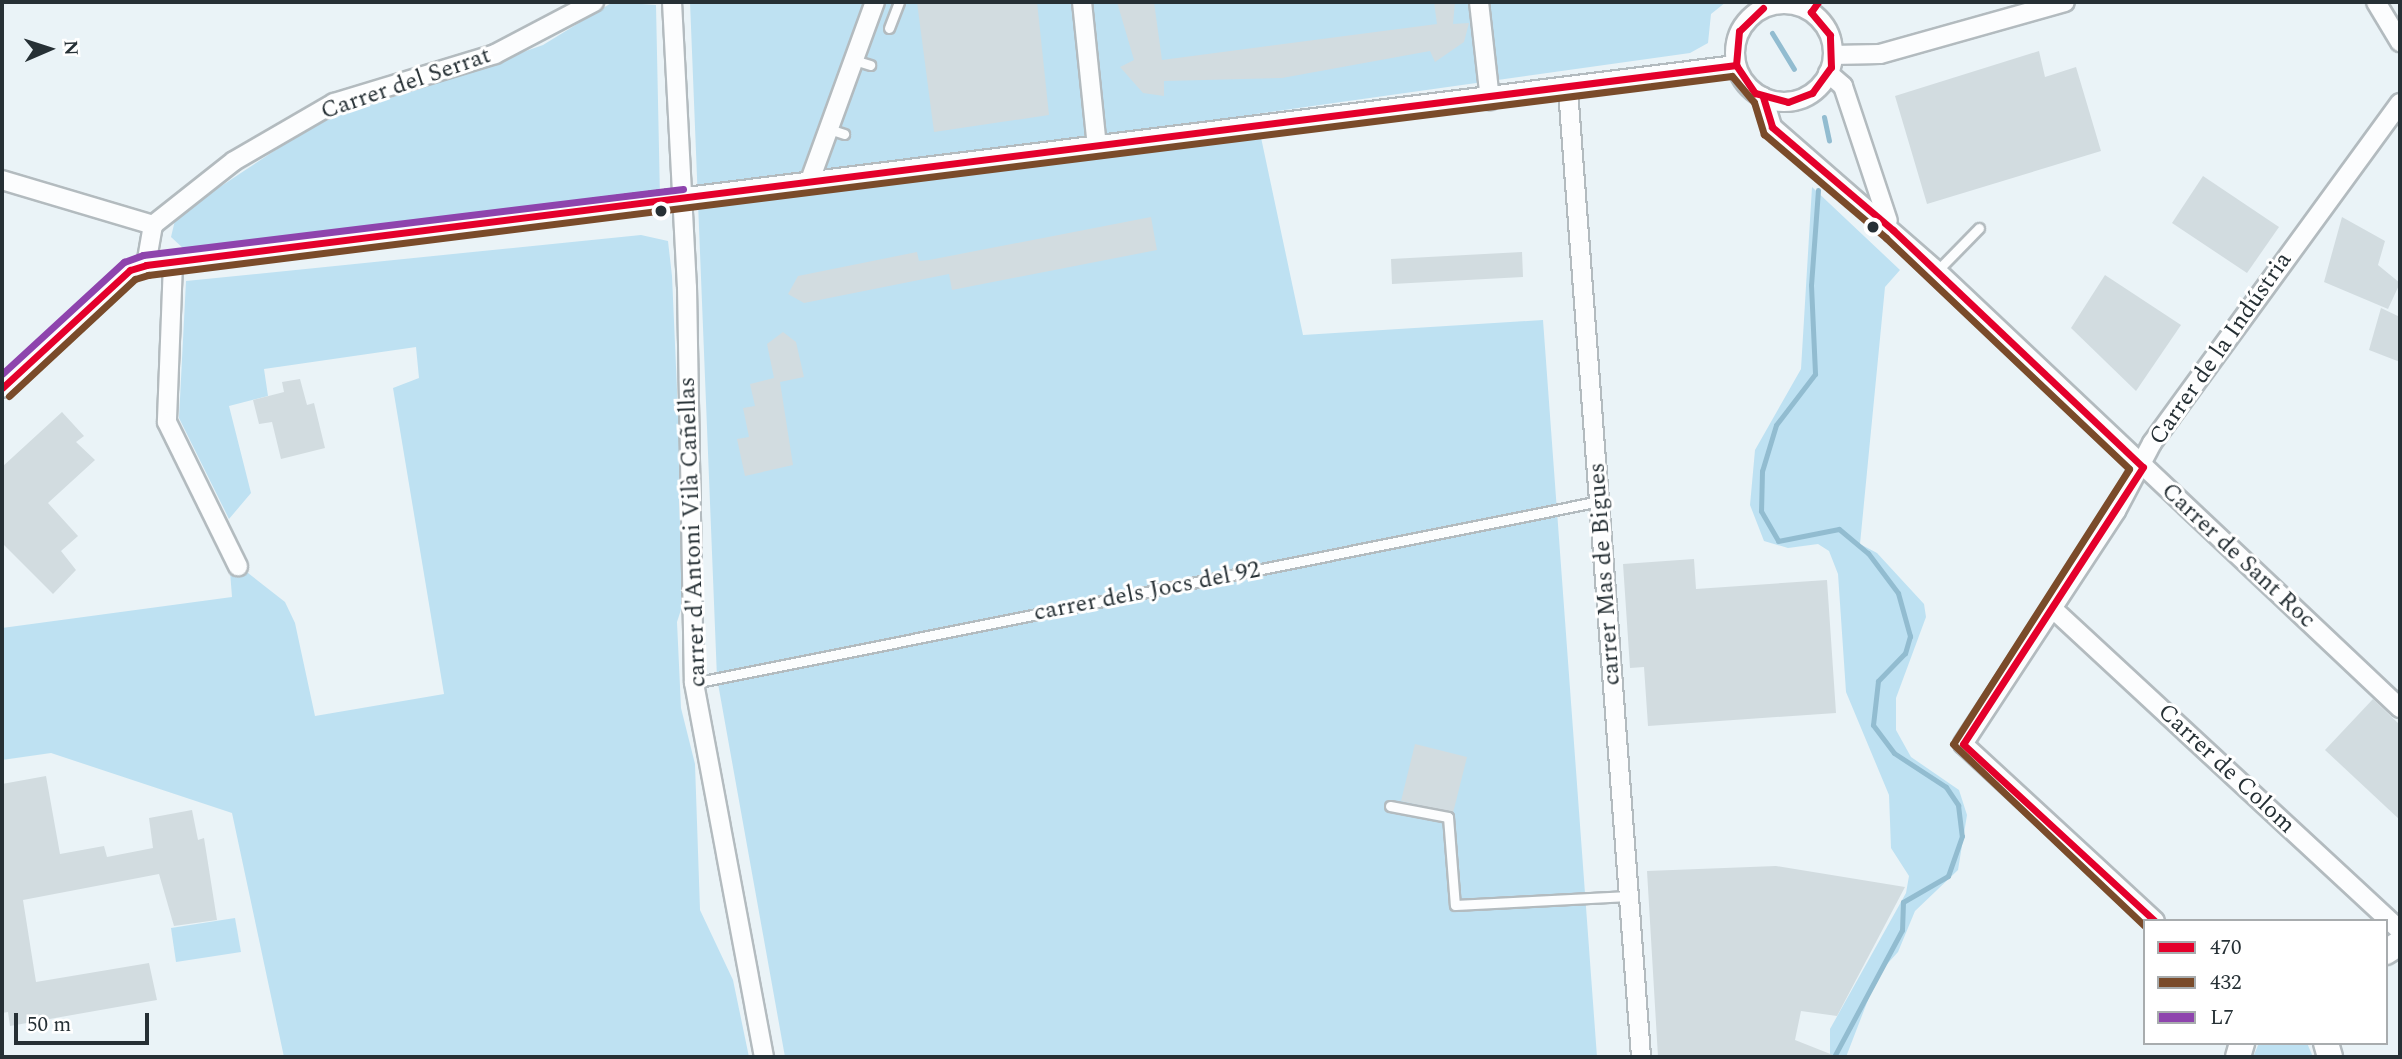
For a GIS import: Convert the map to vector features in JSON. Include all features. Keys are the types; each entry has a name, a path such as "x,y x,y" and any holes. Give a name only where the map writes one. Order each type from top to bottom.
{"street":[{"name":"Carrer del Serrat","path":"153,225 234,161 334,103 495,54 594,2"},
{"name":"carrer d'Antoni Vilà Cañellas","path":"672,2 684,200 694,682 764,1057"},
{"path":"809,183 836,131 862,63 875,2"},
{"path":"1082,2 1097,146"},
{"path":"1479,2 1490,100"},
{"path":"1833,55 1880,54 2065,2"},
{"path":"2376,2 2400,42"},
{"path":"1763,5 1815,7 1825,26 1833,55 1828,73 1805,98 1763,97 1736,65 1739,31 1763,5"},
{"path":"2,388 130,270 146,265 173,264 1097,146 1490,100 1736,65"},
{"name":"Carrer de Sant Roc","path":"1828,73 1843,86 1893,230"},
{"name":"carrer Mas de Bigues","path":"1568,90 1641,1057"},
{"name":"Carrer de Sant Roc","path":"1763,97 1772,127 1893,230 2400,708"},
{"name":"Carrer de la Indústria","path":"2153,919 1963,744 2143,467 2152,443 2400,103"},
{"path":"2,180 153,225 146,265"},
{"path":"173,264 167,422 238,566"},
{"name":"Carrer de Colom","path":"2052,608 2400,930"}],"lane":[{"path":"889,28 899,2"},
{"path":"1937,271 1979,228"},
{"name":"carrer dels Jocs del 92","path":"694,682 1600,501"},
{"path":"1390,806 1448,817 1455,905 1629,896"}],"shaded area":[{"path":"613,2 656,5 660,198 185,250 171,237 176,216 315,124 543,45"},
{"path":"690,2 1726,2 1711,14 1708,43 1690,53 1256,114 1303,335 1543,320 1597,1057 785,1057 717,678"},
{"path":"1812,187 1900,270 1885,287 1860,544 1877,553 1924,604 1926,617 1896,698 1896,730 1911,757 1959,790 1967,815 1958,870 1915,911 1898,952 1878,974 1846,1057 1830,1057 1830,1029 1906,893 1909,876 1891,848 1889,795 1846,692 1838,574 1829,551 1818,544 1788,548 1764,541 1750,505 1755,450 1801,369"},
{"path":"641,235 668,241 672,276 686,594 677,622 681,708 695,764 700,910 733,980 749,1057 284,1057 232,813 51,753 2,760 2,628 232,597 229,558 285,602 295,623 315,716 444,694 393,388 419,378 416,347 264,369 268,396 229,406 251,493 229,519 179,418 186,281"},
{"path":"235,918 241,952 176,962 171,928"},
{"path":"2258,1045 2308,1045 2313,1057 2253,1057"}],"building":[{"path":"917,2 1037,2 1049,115 934,132"},
{"path":"1117,2 1154,2 1162,60 1437,24 1434,2 1455,2 1453,24 1469,23 1464,42 1435,62 1430,51 1282,78 1164,81 1164,96 1143,93 1120,67 1134,60"},
{"path":"2039,51 2045,77 2076,67 2101,151 1927,204 1895,96"},
{"path":"2203,176 2279,227 2247,273 2172,223"},
{"path":"1151,217 1157,250 952,290 949,274 804,303 788,294 798,276 917,252 919,261 929,260"},
{"path":"2342,217 2385,241 2378,265 2400,283 2388,309 2324,282"},
{"path":"1522,252 1523,277 1392,284 1391,259"},
{"path":"2105,275 2181,325 2136,391 2071,328"},
{"path":"2381,308 2400,317 2400,362 2369,350"},
{"path":"783,332 796,342 804,377 780,382 793,465 745,476 737,439 749,437 743,408 755,406 750,384 774,378 767,344"},
{"path":"300,379 307,405 314,403 325,448 281,459 272,422 259,424 253,400 284,392 282,382"},
{"path":"62,412 84,436 76,442 95,460 48,503 78,536 61,551 76,570 53,594 2,543 2,467"},
{"path":"1694,559 1696,589 1827,580 1836,713 1648,726 1644,667 1630,668 1623,564"},
{"path":"2373,699 2400,725 2400,820 2325,750"},
{"path":"1415,744 1467,757 1453,813 1401,801"},
{"path":"46,776 60,854 104,846 107,857 153,848 149,818 192,810 198,840 204,838 217,920 174,926 159,874 23,900 36,982 149,963 157,1000 10,1026 8,1012 2,1013 2,784"},
{"path":"1776,866 1905,887 1837,1016 1801,1011 1795,1040 1838,1057 1658,1057 1647,871"}],"waterway":[{"path":"1772,33 1794,69"},
{"path":"1824,117 1829,140"},
{"path":"1818,190 1811,285 1815,374 1776,425 1762,471 1761,511 1778,541 1839,529 1868,553 1898,593 1910,636 1905,653 1878,681 1873,725 1894,753 1946,787 1958,805 1962,836 1948,876 1903,902 1902,930 1834,1057"}],"transit line":[{"name":"470","path":"1763,8 1739,31 1736,65 1755,93 1788,102 1812,93 1831,67 1830,35 1811,12 1818,2"},
{"name":"470","path":"2,388 130,270 146,265 1736,65"},
{"name":"432","path":"9,396 135,279 148,275 1732,76 1754,102 1764,134 1886,238 2129,469 1953,744 2143,924"},
{"name":"470","path":"1763,97 1772,127 1893,230 2143,467 1963,744 2153,919"},
{"name":"L7","path":"2,374 124,262 143,255 683,189"}]}
